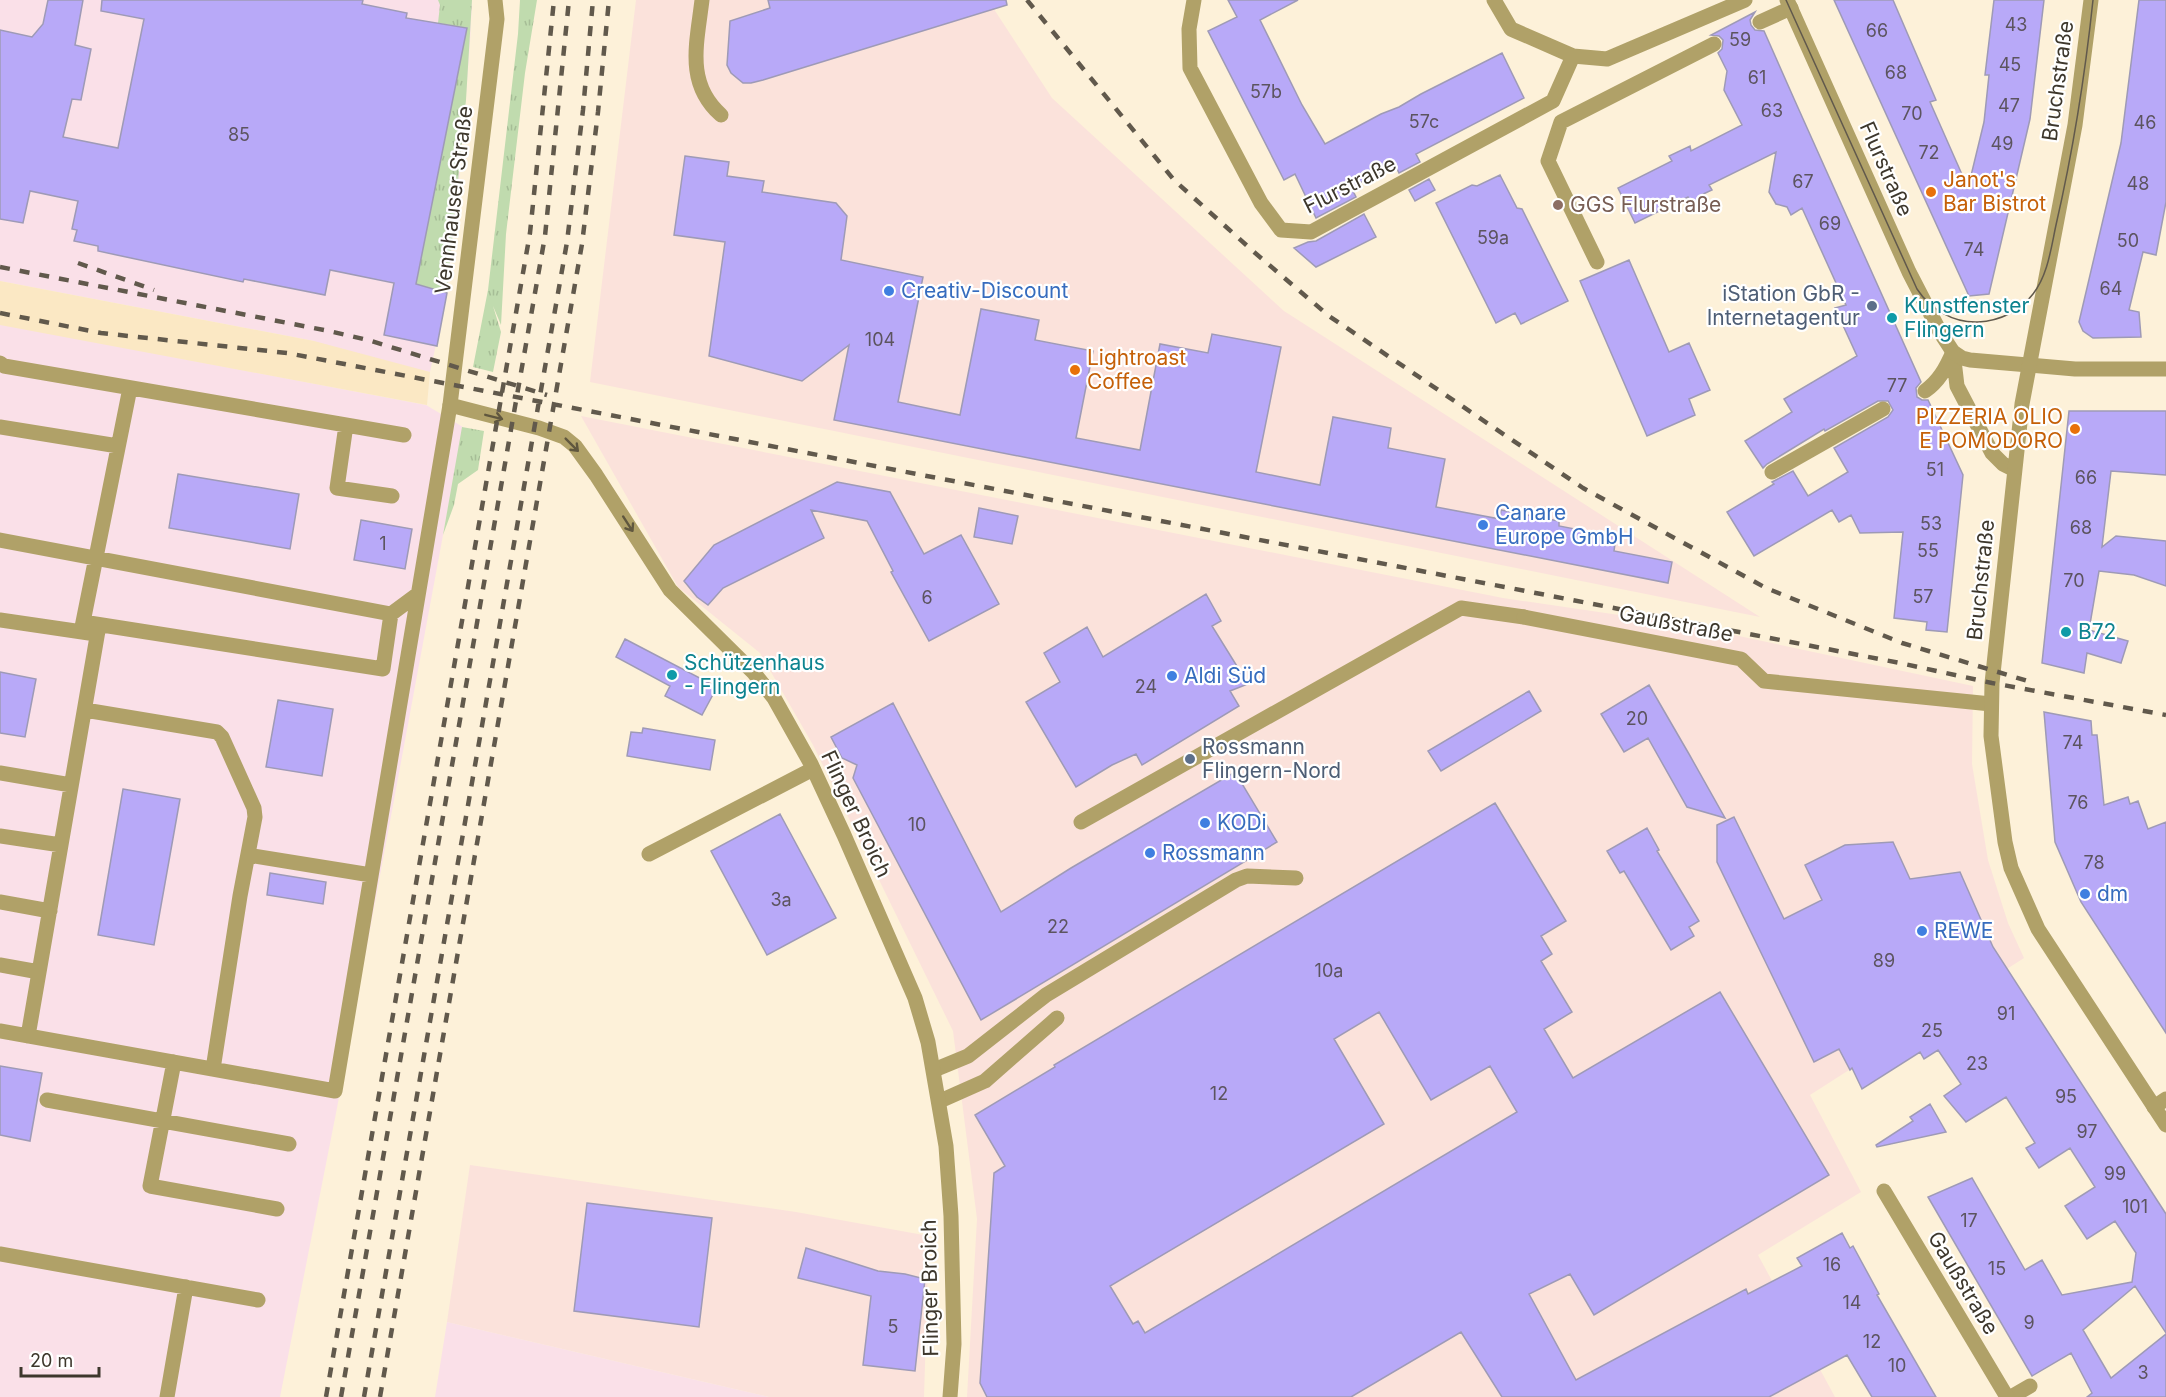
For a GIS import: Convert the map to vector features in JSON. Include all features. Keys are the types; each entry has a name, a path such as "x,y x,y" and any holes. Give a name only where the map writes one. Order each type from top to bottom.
{"street":[{"name":"Vennhauser Straße","path":"213,1070 335,1091 450,405 497,19 495,0"},
{"path":"702,0 694,60 701,89 712,108 721,116"},
{"name":"Flurstraße","path":"1194,0 1189,29 1190,68 1261,203 1281,230 1311,232 1553,101 1573,56"},
{"path":"1494,0 1511,29 1573,56 1608,59 1745,0"},
{"name":"Bruchstraße","path":"2091,0 2075,125 2029,365 2013,469 1991,704 1991,736 1998,802 2011,867 2038,929 2160,1103 2166,1125"},
{"path":"1760,22 1789,4"},
{"name":"Flurstraße","path":"1789,4 1909,272 1953,352 1957,386 1992,453 2003,464 2013,469"},
{"path":"1597,262 1548,162 1561,122 1713,44"},
{"path":"1924,391 1935,383 1953,352 1970,360 2075,369 2166,369"},
{"path":"0,363 4,366 404,435"},
{"path":"82,627 130,388"},
{"name":"Flinger Broich","path":"450,405 539,428 564,437 575,446 670,590 753,673 774,698 813,769 915,998 928,1042 946,1146 951,1216 954,1344 950,1397"},
{"path":"1772,472 1883,409"},
{"path":"346,425 337,488 392,496"},
{"path":"0,427 118,446"},
{"path":"0,540 391,614"},
{"path":"0,620 82,627 383,669 391,614 418,594"},
{"name":"Gaußstraße","path":"1081,822 1461,608 1524,617 1742,659 1764,681 1991,704"},
{"path":"28,1036 99,630"},
{"path":"0,1031 213,1070 255,817 254,808 222,737 217,732 85,710"},
{"path":"650,854 813,769"},
{"path":"0,773 71,785"},
{"path":"0,836 61,845"},
{"path":"248,855 371,875"},
{"path":"934,1070 969,1056 1046,994 1236,880 1247,876 1296,878"},
{"path":"0,902 50,911"},
{"path":"0,965 39,972"},
{"path":"940,1101 985,1081 1057,1018"},
{"path":"174,1062 150,1186 277,1209"},
{"path":"47,1100 289,1144"},
{"name":"Gaußstraße","path":"1884,1191 2009,1397"},
{"path":"0,1254 258,1300"},
{"path":"167,1397 186,1287"},
{"path":"2009,1397 2030,1386"}],"shaded area":[{"path":"0,0 472,0 458,195 447,293 430,372 333,351 314,341 0,281"},
{"path":"636,0 988,0 1052,98 1284,311 1760,617 590,382"},
{"path":"0,281 314,341 430,372 427,405 0,325"},
{"path":"0,324 426,405 463,427 337,1108 280,1397 0,1397"},
{"path":"581,416 1503,598 1687,625 1973,686 1972,764 1988,860 2008,923 2024,958 1810,1095 1861,1192 1758,1255 1835,1397 967,1397 977,1219 953,1031 813,745 760,653 678,587"},
{"path":"470,1165 796,1212 929,1236 924,1397 769,1397 447,1322"},
{"path":"447,1322 696,1380 769,1397 435,1397"}],"green space":[{"path":"438,0 472,0 466,100 447,293 416,284 467,28 438,23 440,5"},
{"path":"520,0 537,0 525,73 506,234 501,325 493,306 501,332 493,372 473,367 488,290"},
{"path":"462,427 484,431 478,470 458,484 454,505 443,535"}],"building":[{"path":"48,0 83,0 75,45 91,49 81,100 72,99 63,137 118,148 144,19 101,11 102,0 363,0 362,4 407,13 406,18 467,28 416,284 447,293 437,346 384,335 394,283 330,270 325,295 244,279 243,282 98,251 98,246 74,241 77,230 72,229 78,201 30,191 23,223 0,219 0,30 32,37 43,24"},
{"path":"768,0 1006,0 1007,5 763,80 743,83 731,73 727,65 730,21 770,8"},
{"path":"1228,0 1298,0 1260,20 1302,105 1325,144 1502,53 1524,98 1416,154 1420,162 1399,173 1395,165 1351,187 1356,197 1316,218 1295,174 1284,180 1208,31 1237,17"},
{"path":"1834,0 1893,0 1936,100 1930,102 1968,188 1984,122 1989,75 1985,75 1994,0 2044,0 2030,119 1989,294 1969,296"},
{"path":"2139,0 2166,0 2166,202 2156,255 2143,252 2129,310 2139,312 2141,337 2093,338 2083,331 2079,322 2121,143"},
{"path":"1755,12 1750,20 1751,25 1755,30 1764,31 1921,382 1916,388 1917,397 1928,400 1963,475 1947,632 1926,630 1927,622 1894,618 1903,532 1860,533 1851,515 1839,522 1832,510 1754,556 1727,512 1793,471 1808,496 1848,472 1834,448 1888,417 1893,410 1888,401 1878,401 1825,431 1824,429 1763,468 1745,441 1792,412 1784,399 1857,356 1835,308 1846,305 1802,208 1791,215 1787,207 1776,204 1769,192 1776,152 1709,185 1712,190 1699,196 1701,207 1694,210 1688,197 1635,223 1618,188 1672,161 1669,156 1690,146 1691,151 1742,125 1724,90 1727,71 1718,53 1722,49 1723,40 1719,36 1711,35"},
{"path":"685,156 729,162 727,176 764,181 762,192 836,203 847,216 841,260 923,277 898,402 960,415 981,309 1039,320 1035,340 1093,351 1076,438 1140,450 1160,344 1208,353 1212,334 1281,347 1256,472 1320,485 1333,417 1391,428 1388,448 1445,459 1436,507 1500,519 1501,510 1559,521 1559,526 1616,537 1614,551 1672,562 1668,583 834,420 849,345 802,381 709,356 725,242 674,235"},
{"path":"1500,175 1517,208 1522,209 1568,301 1521,324 1515,313 1496,323 1436,203 1472,185 1477,186"},
{"path":"1429,179 1435,190 1415,201 1409,190"},
{"path":"1364,214 1376,237 1316,267 1294,248 1316,241"},
{"path":"1629,260 1669,352 1689,343 1710,390 1689,399 1695,415 1647,436 1580,281"},
{"path":"2069,411 2166,411 2166,475 2111,471 2102,547 2116,536 2166,541 2166,586 2134,575 2099,571 2089,630 2128,641 2121,663 2087,653 2084,673 2042,663"},
{"path":"178,474 299,494 290,549 169,528"},
{"path":"837,482 890,492 924,554 961,535 999,604 929,641 891,572 893,571 867,521 811,510 824,538 723,588 708,605 697,597 684,581 714,545"},
{"path":"979,508 1018,516 1012,544 974,537"},
{"path":"361,520 412,529 405,569 354,560"},
{"path":"1206,594 1221,621 1212,626 1248,684 1230,691 1239,706 1142,765 1136,754 1112,765 1076,787 1026,702 1060,682 1044,653 1087,627 1103,657"},
{"name":"Schützenhaus - Flingern","path":"625,639 717,687 702,715 665,696 670,686 616,657"},
{"path":"0,672 36,679 25,737 0,733"},
{"path":"1649,685 1725,818 1687,807 1648,738 1624,752 1601,714"},
{"path":"1529,691 1541,711 1441,771 1428,751"},
{"path":"278,700 333,709 322,776 266,767"},
{"path":"893,703 1001,912 1071,868 1235,772 1277,842 981,1020 853,778 857,765 842,758 831,737"},
{"path":"2044,712 2091,721 2092,735 2097,735 2104,805 2128,797 2130,804 2138,801 2148,829 2166,822 2166,1033 2081,902 2055,842"},
{"path":"643,728 715,740 710,770 627,756 631,732 642,733"},
{"path":"123,789 180,799 154,945 98,935"},
{"path":"1495,803 1566,921 1541,936 1552,954 1541,961 1572,1012 1544,1029 1573,1078 1720,992 1829,1175 1594,1315 1570,1274 1529,1294 1576,1380 1746,1289 1748,1294 1802,1266 1797,1258 1842,1233 1850,1248 1853,1246 1879,1294 1877,1295 1936,1397 1872,1397 1847,1355 1769,1397 1502,1397 1461,1332 1351,1397 987,1397 980,1383 994,1173 1005,1166 975,1115 1055,1067 1054,1065","holes":["1379,1012 1431,1100 1490,1066 1517,1112 1145,1333 1138,1321 1133,1324 1110,1286 1384,1124 1334,1039"]},
{"path":"780,814 836,918 767,955 711,851"},
{"path":"1734,817 1784,919 1822,900 1805,865 1845,845 1893,842 1910,879 1960,872 1993,947 2166,1214 2166,1333 2135,1286 2083,1330 2111,1378 2166,1334 2166,1397 2087,1397 2092,1393 2071,1353 2032,1376 1928,1197 1972,1178 2025,1270 2042,1260 2062,1295 2132,1282 2136,1253 2115,1221 2087,1239 2065,1206 2095,1187 2070,1148 2039,1168 2026,1148 2035,1143 2006,1097 1966,1122 1944,1096 1961,1084 1938,1050 1924,1059 1920,1052 1862,1089 1839,1049 1814,1062 1717,862 1717,825"},
{"path":"1647,828 1659,850 1657,851 1699,921 1689,927 1694,936 1671,950 1624,871 1620,873 1607,851"},
{"path":"270,873 326,882 323,904 267,895"},
{"path":"0,1066 42,1073 30,1141 0,1135"},
{"path":"1930,1104 1946,1132 1877,1147 1876,1145 1913,1121 1910,1117"},
{"path":"587,1203 712,1218 699,1327 574,1311"},
{"path":"806,1248 878,1271 925,1279 915,1371 863,1365 871,1296 798,1278"}],"tram line":[{"path":"1786,0 1917,289 1935,308 1951,317 1969,322 2002,317 2016,310 2033,294 2046,270 2073,141 2093,0"}],"railway":[{"path":"326,1397 530,233 554,0"},
{"path":"341,1397 545,236 569,0"},
{"path":"364,1397 567,242 583,110 593,0"},
{"path":"380,1397 582,244 609,0"},
{"path":"1027,0 1174,180 1329,316 1583,488 1766,588 1902,643 2031,682"},
{"path":"78,263 154,290"},
{"path":"0,267 368,340 547,395"},
{"path":"0,313 101,333 287,353 2166,715"}],"place":[{"name":"Janot's Bar Bistrot","path":"1931,192"},
{"name":"GGS Flurstraße","path":"1558,205"},
{"name":"Creativ-Discount","path":"889,291"},
{"name":"iStation GbR - Internetagentur","path":"1872,306"},
{"name":"Kunstfenster Flingern","path":"1892,318"},
{"name":"Lightroast Coffee","path":"1075,370"},
{"name":"PIZZERIA OLIO E POMODORO","path":"2075,429"},
{"name":"Canare Europe GmbH","path":"1483,525"},
{"name":"B72","path":"2066,632"},
{"name":"Schützenhaus - Flingern","path":"672,675"},
{"name":"Aldi Süd","path":"1172,676"},
{"name":"Rossmann Flingern-Nord","path":"1190,759"},
{"name":"KODi","path":"1205,823"},
{"name":"Rossmann","path":"1150,853"},
{"name":"dm","path":"2085,894"},
{"name":"REWE","path":"1922,931"}]}
